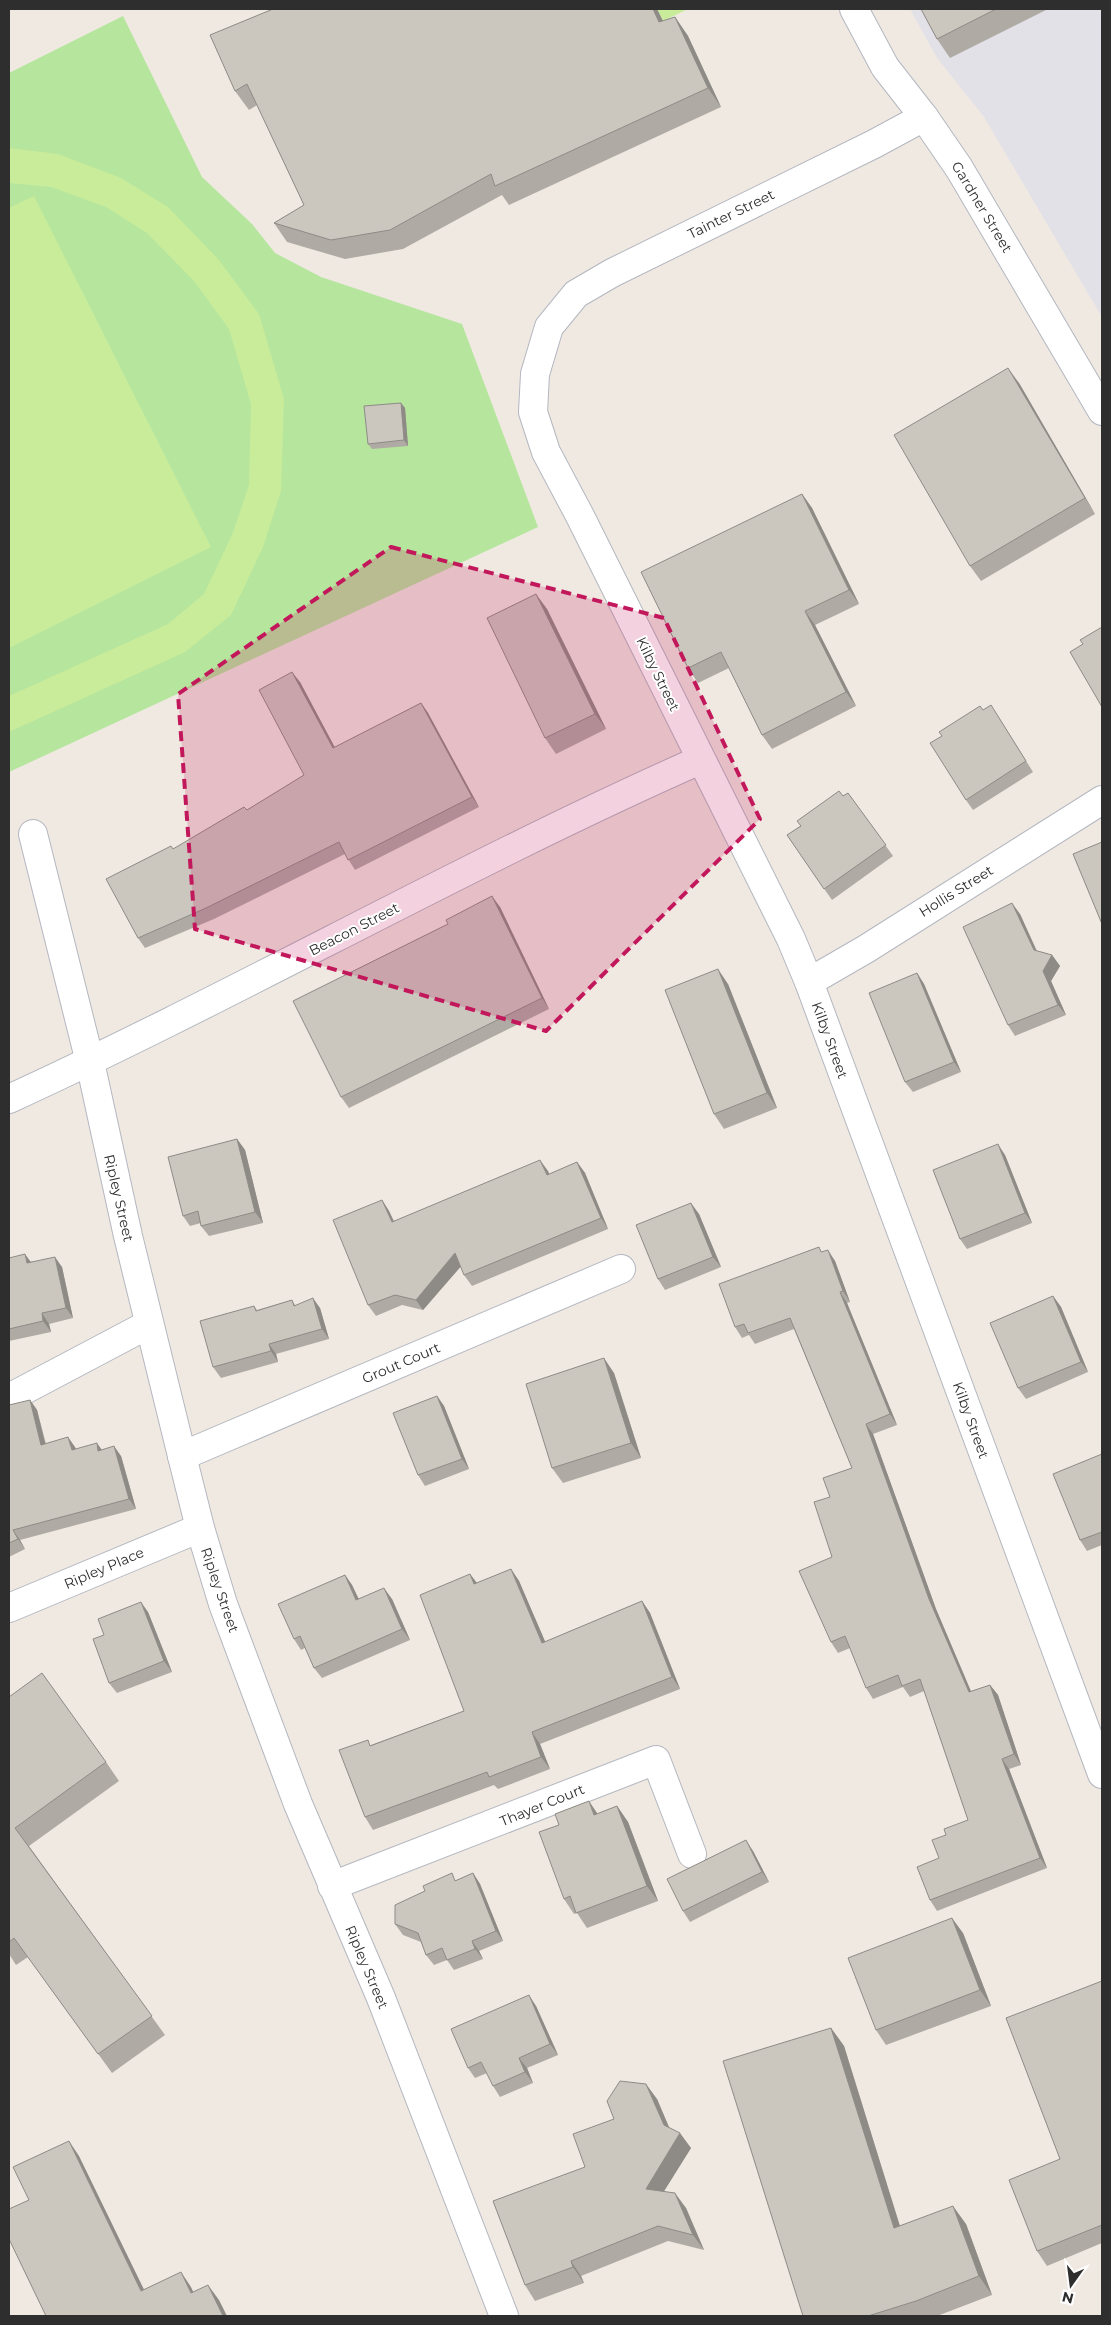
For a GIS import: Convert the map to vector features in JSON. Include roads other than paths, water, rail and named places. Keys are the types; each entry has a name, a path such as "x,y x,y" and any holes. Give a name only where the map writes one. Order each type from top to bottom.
{"street":[{"name":"Gardner Street","path":"854,9 885,67 924,117 959,168 1102,411"},
{"name":"Tainter Street","path":"549,327 576,294 612,272 874,144 924,117"},
{"name":"Kilby Street","path":"549,327 534,374 533,412 546,452 580,516 700,760 791,939 809,982 1102,1774"},
{"name":"Beacon Street","path":"9,1099 90,1062 484,864 700,760"},
{"name":"Hollis Street","path":"809,982 866,949 1102,800"},
{"name":"Ripley Street","path":"33,834 90,1062 149,1324 200,1528 223,1604 298,1804 381,1998 504,2316"},
{"name":"Grout Court","path":"182,1456 621,1269"},
{"path":"9,1398 149,1324"},
{"name":"Ripley Place","path":"9,1608 200,1528"},
{"name":"Thayer Court","path":"332,1886 656,1760 692,1854"}]}
